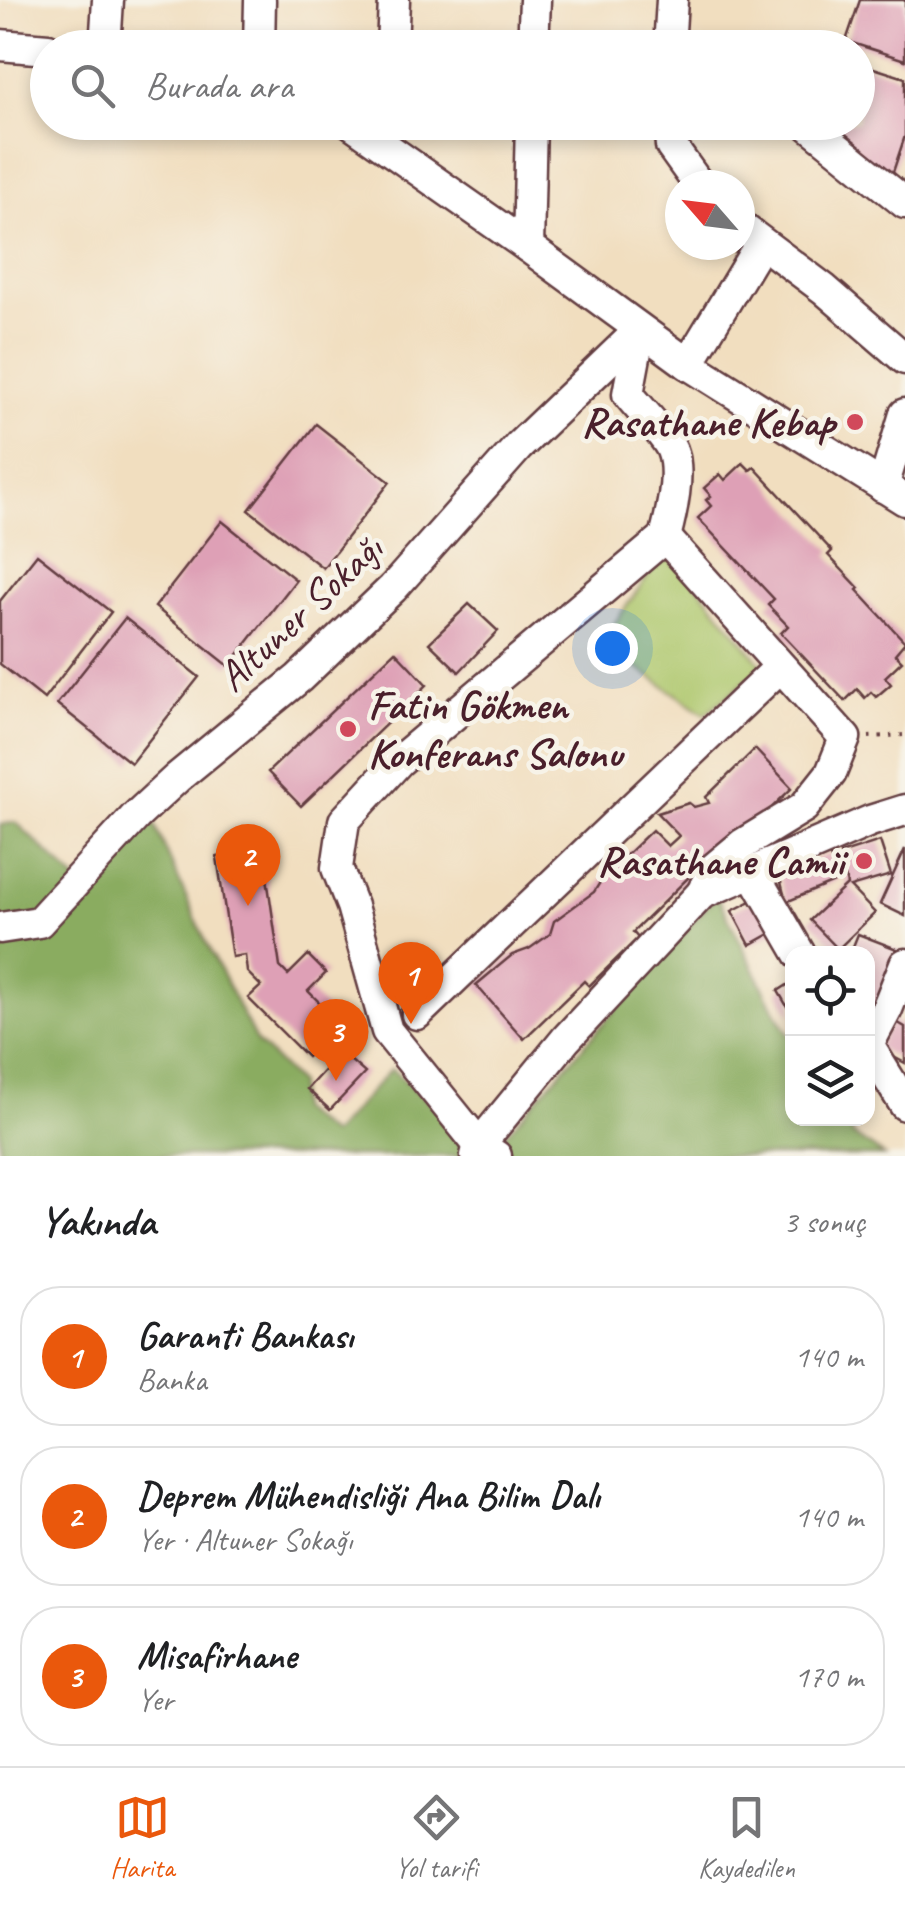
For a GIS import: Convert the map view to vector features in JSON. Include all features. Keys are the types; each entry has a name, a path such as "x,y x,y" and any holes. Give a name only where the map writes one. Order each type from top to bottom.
{"street":[{"path":"106,30 108,0"},
{"path":"259,30 260,0"},
{"path":"393,30 394,0"},
{"path":"534,30 535,0"},
{"path":"670,30 672,0"},
{"path":"0,46 30,48"},
{"path":"395,140 528,247 688,364 894,493 904,420"},
{"path":"528,247 531,140"},
{"path":"670,140 688,170"},
{"path":"827,140 905,204"},
{"path":"755,238 824,289 905,359"},
{"path":"688,364 738,260"},
{"path":"640,330 628,394 672,449 675,471 666,537 399,761 344,821 338,868 387,1031 483,1152 566,1039 701,894 713,869 743,844 804,807 831,774 845,738 666,537"},
{"name":"Altuner Sokağı","path":"0,928 38,922 176,778 299,678 393,588 519,446 640,330"},
{"path":"416,1014 780,666"},
{"path":"701,894 870,821 905,810"},
{"path":"752,871 795,946"},
{"path":"872,1036 905,964"},
{"path":"875,1056 905,1105"}],"path":[{"path":"845,738 905,735"}],"green space":[{"path":"667,548 764,667 705,714 601,643"},
{"path":"150,814 205,940 256,1041 298,1083 298,1110 331,1135 391,1069 481,1145 503,1137 717,895 785,1027 785,1126 847,1126 853,1135 885,1156 0,1156 0,825 16,822 81,885"}],"building":[{"path":"860,0 905,0 905,60 875,50 875,30 850,30"},
{"path":"875,68 905,78 905,136 890,181 839,140 875,140"},
{"path":"316,424 390,482 323,568 249,510"},
{"path":"743,463 750,470 754,467 832,551 828,555 905,642 895,654 902,661 885,677 891,684 876,697 871,692 865,698 857,689 845,701 781,633 788,626 768,605 774,599 698,518 711,506 706,500 711,496 704,488 720,474 725,480"},
{"path":"222,521 296,580 229,666 155,607"},
{"path":"37,554 111,612 44,699 0,664 0,601"},
{"path":"469,604 498,631 459,672 429,643"},
{"path":"125,618 199,677 131,763 57,704"},
{"name":"Fatin Gökmen Konferans Salonu","path":"395,651 427,685 301,806 268,772"},
{"path":"755,749 792,788 728,850 707,862 700,859 694,872 633,932 638,938 589,986 584,981 524,1039 476,985 512,955 550,934 554,921 594,892 604,876 652,830 668,846 679,836 657,813 689,803 694,807 709,803 706,797"},
{"path":"880,841 891,875 850,887 875,913 841,946 835,946 810,920 847,885 840,854"},
{"path":"905,849 905,916 880,904"},
{"path":"263,850 280,967 288,975 308,955 326,973 308,991 349,1032 334,1046 326,1038 307,1057 248,998 261,986 247,972 245,955 232,957 217,857"},
{"path":"829,854 839,880 786,902 779,874"},
{"path":"757,898 775,931 750,945 732,911"},
{"path":"858,934 902,951 879,1009 875,1007 875,946 853,946"},
{"path":"893,1020 905,1027 905,1063 877,1048"},
{"path":"341,1052 365,1073 330,1110 307,1089"}],"place":[{"name":"Rasathane Kebap","path":"855,422"},
{"name":"Fatin Gökmen Konferans Salonu","path":"348,729"},
{"name":"Rasathane Camii","path":"864,861"},
{"name":"Deprem Mühendisliği Ana Bilim Dalı","path":"248,906"},
{"name":"Garanti Bankası","path":"411,1024"},
{"name":"Misafirhane","path":"336,1081"}]}
